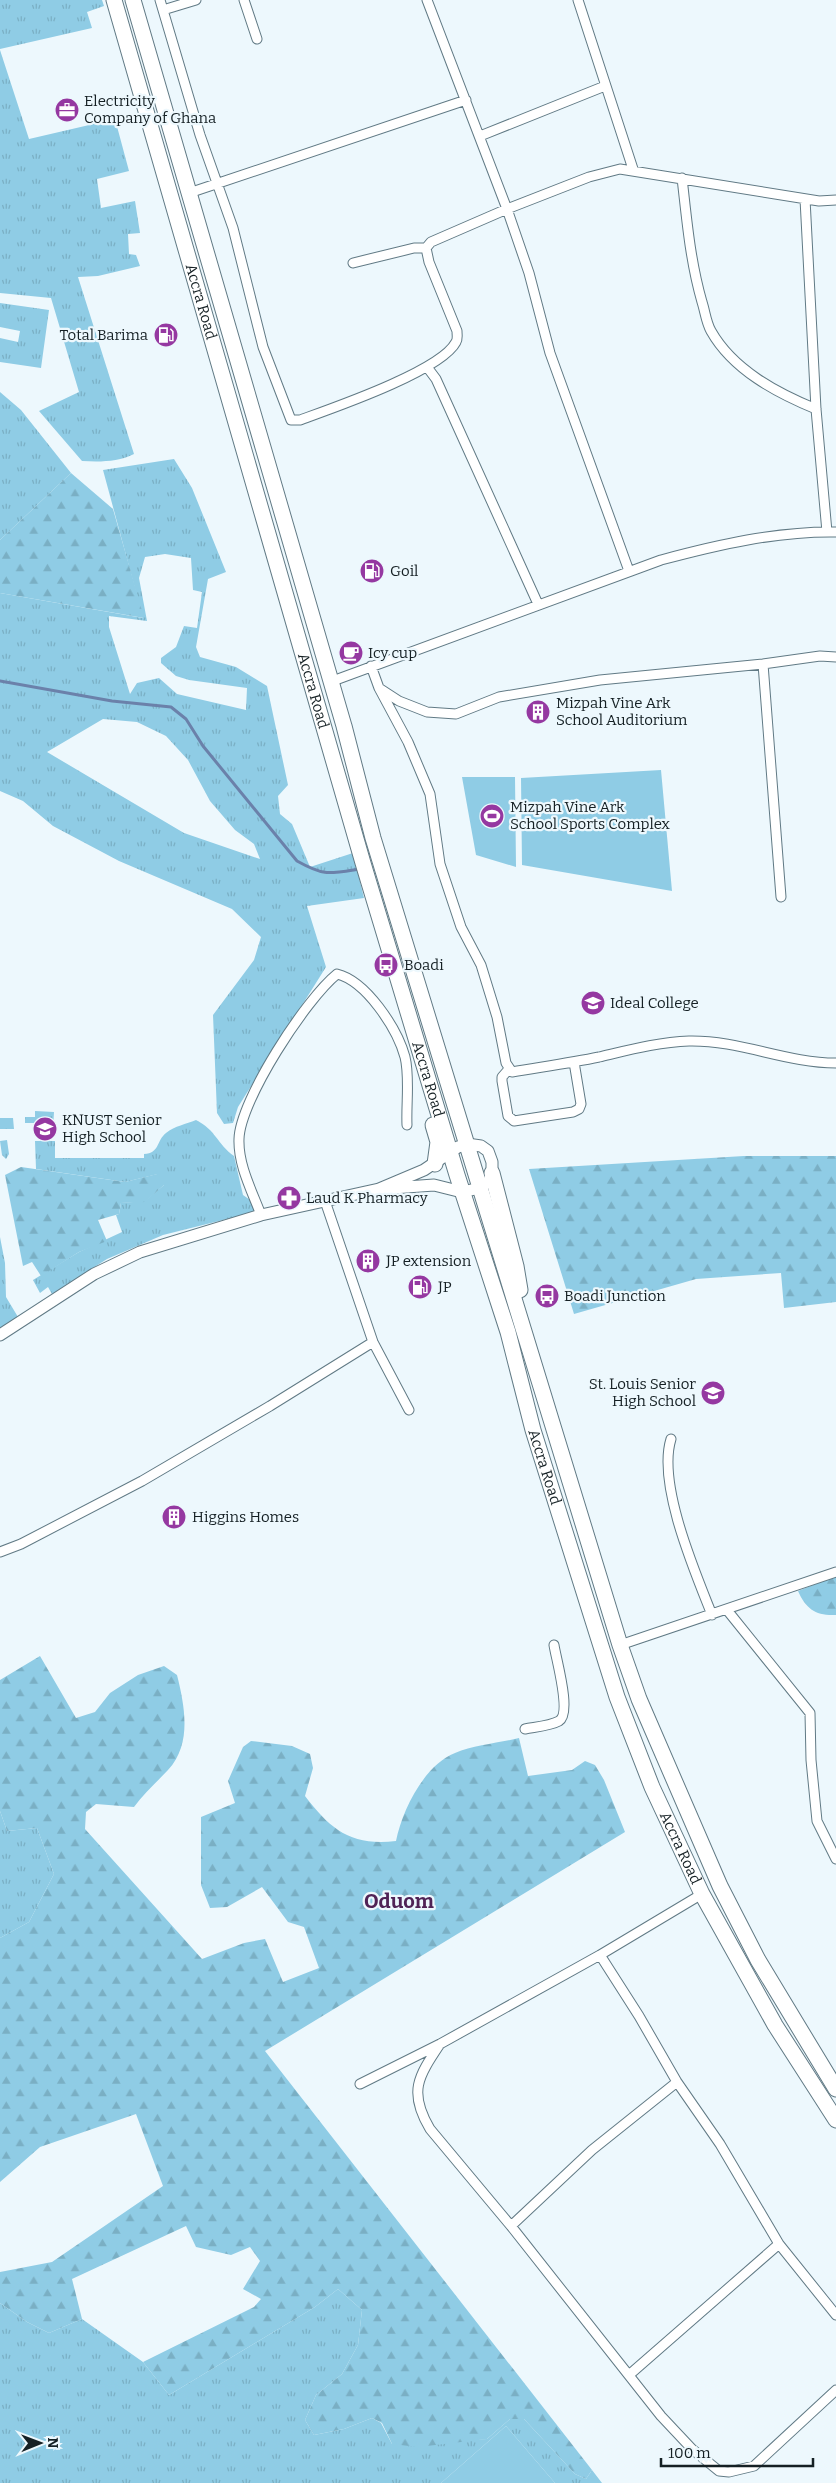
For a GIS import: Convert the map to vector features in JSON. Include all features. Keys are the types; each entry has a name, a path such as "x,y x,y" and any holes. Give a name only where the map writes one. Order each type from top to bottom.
{"highway":[{"name":"Accra Road","path":"114,0 363,863 462,1192 508,1332 533,1430 617,1697 652,1787 702,1894 775,2025 836,2120"},
{"name":"Accra Road","path":"133,0 330,682 373,838 620,1645 639,1699 720,1886 758,1960 836,2089"},
{"path":"417,1040 416,1062 438,1142 435,1164"},
{"path":"492,1173 516,1266 526,1334"}],"street":[{"path":"160,0 216,184 233,228 264,347 291,420 300,420 358,399 427,368 453,346 457,338 457,331 429,262 426,248"},
{"path":"163,10 196,0"},
{"path":"244,0 257,40"},
{"path":"427,0 507,209 529,272 550,353 629,571"},
{"path":"578,0 633,169"},
{"path":"480,136 605,86"},
{"path":"189,193 466,100"},
{"path":"426,248 431,242 507,209 607,172 633,169 805,199 836,200"},
{"path":"682,178 692,264 710,330 728,354 758,379 779,394 816,409"},
{"path":"330,682 660,560 717,545 831,532 816,409 805,199"},
{"path":"353,263 414,248 426,248"},
{"path":"427,368 436,379 538,604"},
{"path":"380,688 399,701 426,712 456,714 499,697 591,681 763,664 820,656 836,656"},
{"path":"763,664 780,897"},
{"path":"372,666 380,688 408,742 430,794 440,864 460,927 481,965 509,1069 512,1072 574,1062 656,1044 688,1041 714,1042 752,1048 798,1060 836,1063"},
{"path":"261,1215 242,1164 239,1140 240,1124 270,1064 315,997 337,974 347,977 367,992 397,1035 405,1058 407,1126"},
{"path":"509,1069 502,1081 508,1116 514,1121 573,1112 579,1109 581,1104 574,1062"},
{"path":"0,1335 86,1278 121,1260 261,1215 378,1189 434,1185 462,1192 480,1188 489,1181 492,1173 492,1162 488,1151 481,1146 467,1144 451,1152 435,1164 378,1189"},
{"path":"325,1201 373,1342 409,1410"},
{"path":"0,1552 21,1544 142,1481 270,1406 373,1342"},
{"path":"671,1439 667,1452 675,1508 695,1572 712,1615"},
{"path":"620,1645 836,1572"},
{"path":"727,1610 810,1714 817,1821 836,1859"},
{"path":"525,1730 560,1720 565,1714 565,1702 554,1645"},
{"path":"360,2084 440,2044 600,1955 702,1894"},
{"path":"600,1955 639,2016 677,2082 720,2144 779,2244 836,2315"},
{"path":"440,2044 422,2072 418,2082 418,2102 421,2114 430,2129 511,2226 661,2416 692,2448 719,2470 729,2472 754,2466 836,2390"},
{"path":"511,2226 592,2150 677,2082"},
{"path":"629,2375 779,2244"}],"green space":[{"path":"0,0 102,0 104,6 87,12 92,28 0,49"},
{"path":"0,50 29,139 115,119 129,171 97,179 101,208 135,201 140,233 128,234 129,254 136,255 140,266 98,276 78,277 134,454 122,459 82,461 39,411 79,392 51,298 0,293"},
{"path":"0,303 49,310 41,368 0,362 0,338 18,342 20,331 0,327"},
{"path":"0,392 21,410 71,473 0,540"},
{"path":"174,459 192,488 226,572 208,579 196,647 200,657 236,667 267,686 288,785 278,796 280,814 292,824 310,867 353,853 364,898 307,906 326,967 238,1107 233,1123 224,1124 217,1113 213,1015 254,960 261,937 232,909 119,861 53,826 23,801 0,791 0,593 143,618 103,470","holes":["165,554 191,558 193,590 202,592 197,628 184,626 176,647 161,658 161,663 176,676 189,680 247,688 246,710 177,694 159,678 137,683 130,694 109,627 109,616 147,621 139,578 145,557","103,719 137,722 166,736 188,760 210,801 235,830 254,844 260,859 184,833 47,752"]},
{"path":"71,473 113,509 144,618 0,593 0,540"},
{"path":"661,770 672,891 522,865 521,778"},
{"name":"Mizpah Vine Ark School Sports Complex","path":"462,777 515,777 516,867 476,855"},
{"path":"35,1111 54,1112 53,1128 35,1129 35,1123 25,1123 25,1117 35,1117"},
{"path":"0,1118 13,1118 14,1129 0,1129"},
{"path":"196,1120 208,1128 234,1156 243,1195 253,1202 255,1212 163,1235 107,1259 52,1294 48,1287 40,1293 33,1280 79,1252 122,1232 116,1215 119,1214 121,1203 145,1201 164,1185 158,1174 125,1182 36,1169 35,1141 55,1141 55,1158 144,1158 144,1154 153,1151 166,1133"},
{"path":"7,1140 9,1154 6,1159 2,1155 0,1141"},
{"path":"744,1156 836,1156 836,1302 784,1308 781,1273 696,1279 574,1314 529,1169"},
{"path":"21,1167 125,1182 161,1173 166,1179 164,1185 145,1202 121,1203 119,1214 98,1220 107,1241 79,1252 41,1276 32,1262 23,1266 5,1175"},
{"path":"0,1237 5,1263 6,1297 18,1317 0,1328"},
{"path":"836,1576 836,1615 817,1613 808,1607 798,1591"},
{"path":"40,1656 76,1718 95,1712 110,1693 138,1675 164,1666 177,1675 185,1725 181,1749 176,1760 134,1807 96,1804 86,1812 85,1829 202,1959 244,1943 265,1939 283,1982 319,1968 304,1927 288,1922 262,1887 227,1907 210,1908 201,1885 201,1817 235,1803 228,1781 243,1747 251,1741 292,1746 310,1754 313,1768 305,1796 324,1818 343,1833 366,1841 380,1842 396,1841 403,1816 424,1778 444,1759 462,1750 519,1738 528,1776 572,1770 585,1761 595,1765 604,1780 625,1832 265,2051 592,2470 586,2479 575,2474 524,2419 510,2419 487,2439 418,2447 392,2444 382,2423 372,2418 344,2429 314,2435 305,2420 316,2395 342,2374 358,2345 362,2310 338,2289 315,2307 169,2395 143,2362 254,2307 261,2299 243,2289 260,2261 250,2247 231,2255 196,2247 186,2226 72,2279 82,2319 49,2333 27,2322 0,2303 0,2272 52,2262 163,2186 136,2114 40,2147 0,2182 0,1938 29,1922 54,1874 37,1828 7,1831 0,1811 0,1680"},
{"path":"0,1811 7,1831 37,1828 54,1874 29,1922 0,1938"},
{"path":"338,2289 362,2310 358,2345 342,2374 316,2395 305,2420 314,2435 344,2429 372,2418 381,2423 392,2444 487,2439 510,2419 524,2419 575,2474 586,2479 592,2470 602,2483 555,2483 506,2426 441,2483 0,2483 0,2303 27,2322 49,2333 82,2319 143,2362 169,2395 315,2307"},
{"path":"506,2426 555,2483 441,2483"}],"waterway":[{"path":"0,681 112,701 171,707 186,719 203,746 297,861 326,872 359,869"}],"place":[{"name":"Electricity Company of Ghana","path":"67,110"},
{"name":"Total Barima","path":"166,335"},
{"name":"Goil","path":"372,571"},
{"name":"Icy cup","path":"351,653"},
{"name":"Mizpah Vine Ark School Auditorium","path":"538,712"},
{"name":"Mizpah Vine Ark School Sports Complex","path":"492,816"},
{"name":"Boadi","path":"386,965"},
{"name":"Ideal College","path":"593,1003"},
{"name":"KNUST Senior High School","path":"45,1129"},
{"name":"Laud K Pharmacy","path":"289,1198"},
{"name":"JP extension","path":"368,1261"},
{"name":"JP","path":"420,1287"},
{"name":"Boadi Junction","path":"547,1296"},
{"name":"St. Louis Senior High School","path":"713,1393"},
{"name":"Higgins Homes","path":"174,1517"}],"district":[{"name":"Oduom","path":"399,1901"}]}
